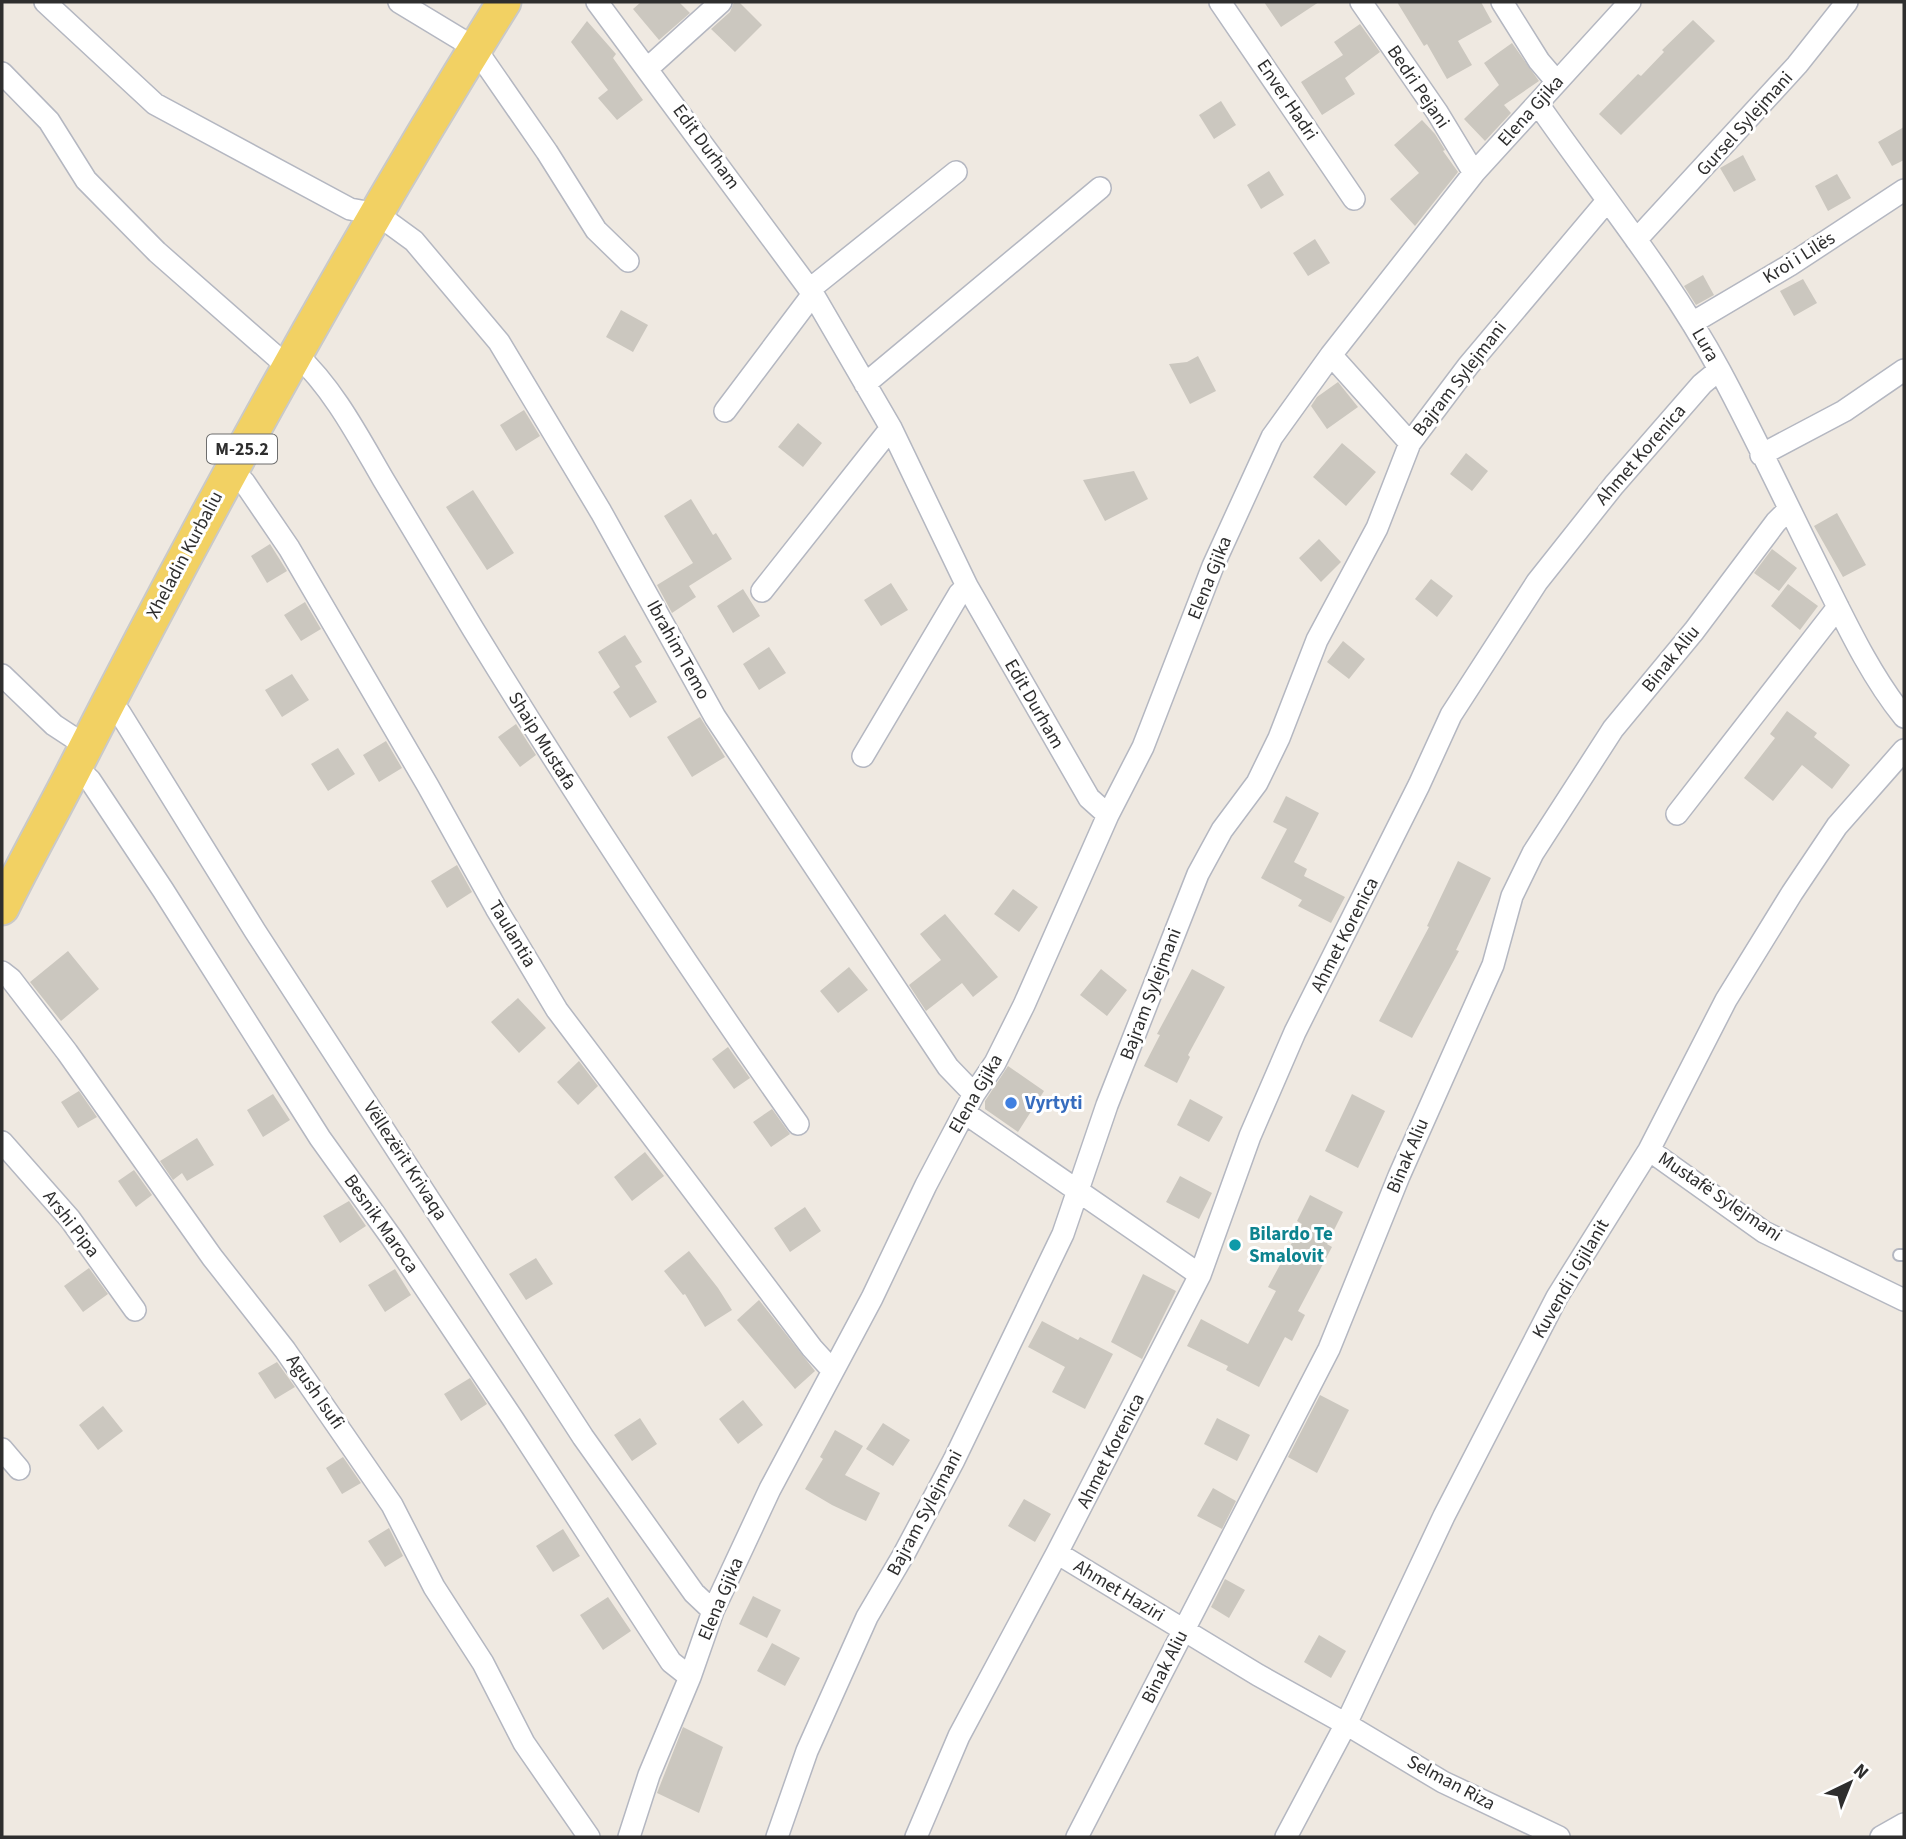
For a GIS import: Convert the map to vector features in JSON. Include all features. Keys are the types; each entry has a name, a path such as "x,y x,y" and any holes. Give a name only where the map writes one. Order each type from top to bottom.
{"main road":[{"name":"Xheladin Kurbaliu","path":"6,889 81,756 231,470 292,360 504,2"}],"street":[{"path":"46,2 128,82 155,104 350,209 377,214"},
{"path":"399,2 475,48 547,152 596,230 628,261"},
{"name":"Edit Durham","path":"597,2 812,292 891,428 967,586 1088,799 1108,815"},
{"path":"648,68 721,2"},
{"name":"Enver Hadri","path":"1220,2 1354,199"},
{"name":"Bedri Pejani","path":"1361,2 1437,112 1474,173"},
{"path":"1502,2 1539,61 1557,82"},
{"name":"Elena Gjika","path":"629,1837 649,1774 691,1677 713,1611 770,1489 872,1298 926,1185 969,1103 995,1063 1024,1005 1108,815 1143,747 1213,566 1272,437 1331,355 1474,173 1630,2"},
{"name":"Gursel Sylejmani","path":"1636,240 1797,65 1847,2"},
{"path":"2,74 49,121 86,180 157,252 292,360"},
{"name":"Lura","path":"1538,104 1692,323 1719,370 1874,674 1904,717"},
{"path":"725,411 812,292 956,172"},
{"path":"865,384 1100,188"},
{"name":"Kroi i Lilës","path":"1692,323 1790,265 1904,190"},
{"name":"Bajram Sylejmani","path":"777,1837 807,1751 867,1617 904,1554 994,1380 1063,1234 1107,1105 1198,874 1223,830 1257,783 1279,738 1317,640 1377,528 1410,443 1477,356 1607,201"},
{"name":"Ibrahim Temo","path":"377,214 414,241 499,342 601,512 715,717 948,1067 969,1103 1078,1191 1200,1275"},
{"path":"1331,355 1410,443"},
{"name":"Shaip Mustafa","path":"292,360 316,372 366,449 556,764 632,884 798,1124"},
{"name":"Ahmet Korenica","path":"1057,1553 1200,1275 1250,1136 1295,1032 1389,847 1451,715 1537,582 1614,485 1702,384 1719,370"},
{"path":"1761,455 1844,411 1904,370"},
{"path":"762,591 891,428"},
{"name":"Taulantia","path":"231,470 244,482 289,548 557,1010 812,1348 833,1371"},
{"name":"Binak Aliu","path":"1077,1837 1329,1349 1399,1176 1493,965 1512,896 1533,853 1613,729 1789,509"},
{"path":"863,756 959,594 967,586"},
{"path":"1676,814 1838,607"},
{"path":"2,676 54,725 81,756"},
{"name":"Vëllezërit Krivaqa","path":"108,704 120,713 263,943 583,1437 694,1593 713,1611"},
{"name":"Kuvendi i Gjilanit","path":"1286,1837 1346,1724 1444,1516 1558,1297 1648,1150 1727,1000 1792,892 1837,826 1904,750"},
{"name":"Besnik Maroca","path":"81,756 90,780 320,1138 391,1237 670,1662 691,1677"},
{"name":"Agush Isufi","path":"2,972 11,979 67,1052 212,1257 285,1350 393,1505 434,1587 483,1662 524,1744 589,1837"},
{"name":"Arshi Pipa","path":"2,1142 70,1219 135,1310"},
{"name":"Mustafë Sylejmani","path":"1648,1150 1764,1232 1904,1300"},
{"path":"2,1449 19,1469"},
{"name":"Ahmet Haziri","path":"916,1837 959,1736 1057,1553 1258,1675 1346,1724"},
{"name":"Selman Riza","path":"1346,1724 1443,1782 1559,1837"},
{"path":"1881,1837 1904,1824"}],"building":[{"path":"641,2 679,2 690,13 659,40 633,9"},
{"path":"734,2 739,2 762,25 735,52 711,29 730,12"},
{"path":"1264,2 1319,2 1281,27"},
{"path":"1397,2 1481,2 1492,22 1458,41 1472,65 1447,79 1427,44 1424,46"},
{"path":"1693,20 1715,41 1621,135 1599,114 1638,74 1641,76 1664,52 1662,50"},
{"path":"587,21 616,54 613,58 643,100 617,120 598,98 608,90 571,42"},
{"path":"1360,24 1380,52 1345,78 1355,94 1322,115 1301,82 1343,55 1334,42"},
{"path":"1512,43 1539,81 1504,105 1511,113 1485,141 1464,119 1499,85 1484,63"},
{"path":"1221,101 1236,125 1214,139 1199,115"},
{"path":"1422,120 1435,134 1458,172 1415,226 1390,199 1419,173 1394,145"},
{"path":"1904,127 1904,160 1892,166 1878,142"},
{"path":"1743,155 1756,180 1734,192 1720,168"},
{"path":"1269,171 1284,195 1261,209 1247,185"},
{"path":"1837,174 1851,198 1828,211 1815,186"},
{"path":"1315,239 1330,263 1308,276 1293,253"},
{"path":"1703,275 1714,295 1696,305 1684,286"},
{"path":"1803,279 1817,303 1794,316 1780,291"},
{"path":"621,310 648,325 633,352 606,337"},
{"path":"1198,356 1216,391 1190,404 1169,364 1187,362"},
{"path":"1338,382 1358,407 1327,429 1311,406 1317,397"},
{"path":"524,410 540,436 516,451 500,425"},
{"path":"798,423 822,443 803,467 778,447"},
{"path":"1342,443 1376,472 1346,506 1313,477"},
{"path":"1466,453 1488,471 1472,491 1450,474"},
{"path":"1134,471 1148,499 1105,521 1083,480"},
{"path":"473,490 514,553 487,570 446,507"},
{"path":"691,499 713,535 716,533 732,559 689,586 696,597 672,613 657,585 693,563 664,516"},
{"path":"1837,513 1866,565 1843,577 1814,526"},
{"path":"1319,539 1341,562 1321,582 1299,558"},
{"path":"270,544 287,571 267,583 251,556"},
{"path":"1772,549 1797,568 1779,591 1754,573"},
{"path":"1431,579 1453,596 1437,617 1415,599"},
{"path":"891,583 908,610 881,626 864,600"},
{"path":"1788,584 1818,606 1800,630 1771,606"},
{"path":"743,589 760,616 733,633 717,606"},
{"path":"305,602 321,629 301,641 284,615"},
{"path":"625,635 642,662 635,666 657,702 630,718 613,692 620,687 598,652"},
{"path":"1343,641 1365,659 1349,679 1327,662"},
{"path":"769,647 786,673 759,690 743,664"},
{"path":"292,674 309,700 282,717 265,690"},
{"path":"1787,711 1817,733 1814,737 1850,765 1832,789 1802,765 1773,801 1744,778 1775,738 1770,734"},
{"path":"700,717 725,757 692,777 667,737"},
{"path":"516,724 536,755 520,767 498,737"},
{"path":"386,741 402,768 379,782 363,755"},
{"path":"338,748 355,774 328,791 311,764"},
{"path":"1286,796 1319,813 1294,862 1307,869 1304,876 1345,897 1331,923 1298,906 1302,900 1261,878 1287,829 1273,822"},
{"path":"1458,861 1491,878 1456,950 1459,951 1412,1038 1379,1021 1429,927 1427,926"},
{"path":"457,865 472,892 447,908 431,881"},
{"path":"1013,889 1038,907 1019,932 994,914"},
{"path":"945,914 998,977 973,997 962,983 926,1011 909,985 941,960 920,934"},
{"path":"68,951 99,989 61,1021 30,982"},
{"path":"849,967 868,990 838,1013 820,991"},
{"path":"1101,969 1127,990 1107,1016 1080,995"},
{"path":"1192,969 1225,987 1188,1055 1190,1057 1177,1083 1144,1066 1160,1035 1157,1034"},
{"path":"518,998 546,1028 519,1053 491,1022"},
{"path":"728,1047 750,1078 734,1089 712,1059"},
{"path":"579,1061 598,1086 578,1105 557,1082"},
{"name":"Vyrtyti","path":"1008,1066 1044,1091 1018,1132 985,1109 985,1101"},
{"path":"79,1091 97,1117 78,1128 61,1102"},
{"path":"273,1094 290,1120 263,1137 247,1110"},
{"path":"1352,1094 1385,1111 1358,1168 1325,1151"},
{"path":"1190,1099 1223,1117 1209,1142 1177,1125"},
{"path":"772,1109 790,1134 771,1147 753,1122"},
{"path":"197,1138 214,1165 187,1181 182,1173 173,1180 160,1161"},
{"path":"645,1152 664,1176 632,1201 614,1177"},
{"path":"134,1170 152,1195 136,1207 118,1181"},
{"path":"1180,1176 1212,1193 1199,1219 1166,1202"},
{"path":"1310,1195 1343,1212 1327,1244 1332,1247 1298,1311 1305,1315 1292,1341 1285,1337 1259,1387 1226,1370 1228,1366 1187,1346 1201,1319 1248,1344 1276,1291 1268,1287 1302,1224 1297,1221"},
{"path":"349,1201 366,1226 340,1243 323,1216"},
{"path":"805,1207 821,1231 790,1252 774,1228"},
{"path":"689,1251 732,1310 705,1327 685,1294 683,1295 664,1271"},
{"path":"536,1258 553,1284 526,1300 509,1274"},
{"path":"89,1268 108,1294 83,1312 64,1286"},
{"path":"395,1269 411,1295 385,1312 368,1285"},
{"path":"1143,1274 1176,1291 1142,1359 1111,1342"},
{"path":"759,1300 815,1371 795,1389 737,1320"},
{"path":"1042,1321 1113,1354 1085,1409 1052,1392 1065,1367 1028,1347"},
{"path":"277,1362 295,1387 275,1399 258,1373"},
{"path":"470,1378 487,1404 461,1421 444,1394"},
{"path":"1320,1395 1349,1410 1317,1473 1288,1457"},
{"path":"743,1400 763,1425 738,1444 719,1419"},
{"path":"103,1406 123,1431 98,1450 79,1425"},
{"path":"640,1418 657,1444 632,1461 614,1435"},
{"path":"1217,1418 1250,1435 1237,1461 1204,1444"},
{"path":"883,1423 910,1440 893,1466 866,1449"},
{"path":"835,1430 863,1446 845,1475 880,1493 866,1521 805,1489 823,1459 820,1457"},
{"path":"343,1457 361,1483 342,1494 326,1468"},
{"path":"1213,1488 1236,1501 1222,1529 1197,1516"},
{"path":"1024,1499 1051,1514 1035,1542 1008,1526"},
{"path":"389,1528 403,1556 385,1567 368,1541"},
{"path":"563,1529 580,1556 553,1572 536,1546"},
{"path":"1225,1579 1245,1590 1229,1618 1211,1607"},
{"path":"753,1596 781,1610 767,1638 739,1624"},
{"path":"608,1597 631,1631 603,1650 580,1615"},
{"path":"1319,1635 1346,1651 1331,1678 1304,1662"},
{"path":"772,1643 800,1658 785,1686 757,1671"},
{"path":"683,1727 723,1747 699,1813 657,1793"}],"place":[{"name":"Vyrtyti","path":"1011,1103"},
{"name":"Bilardo Te Smalovit","path":"1235,1245"}]}
